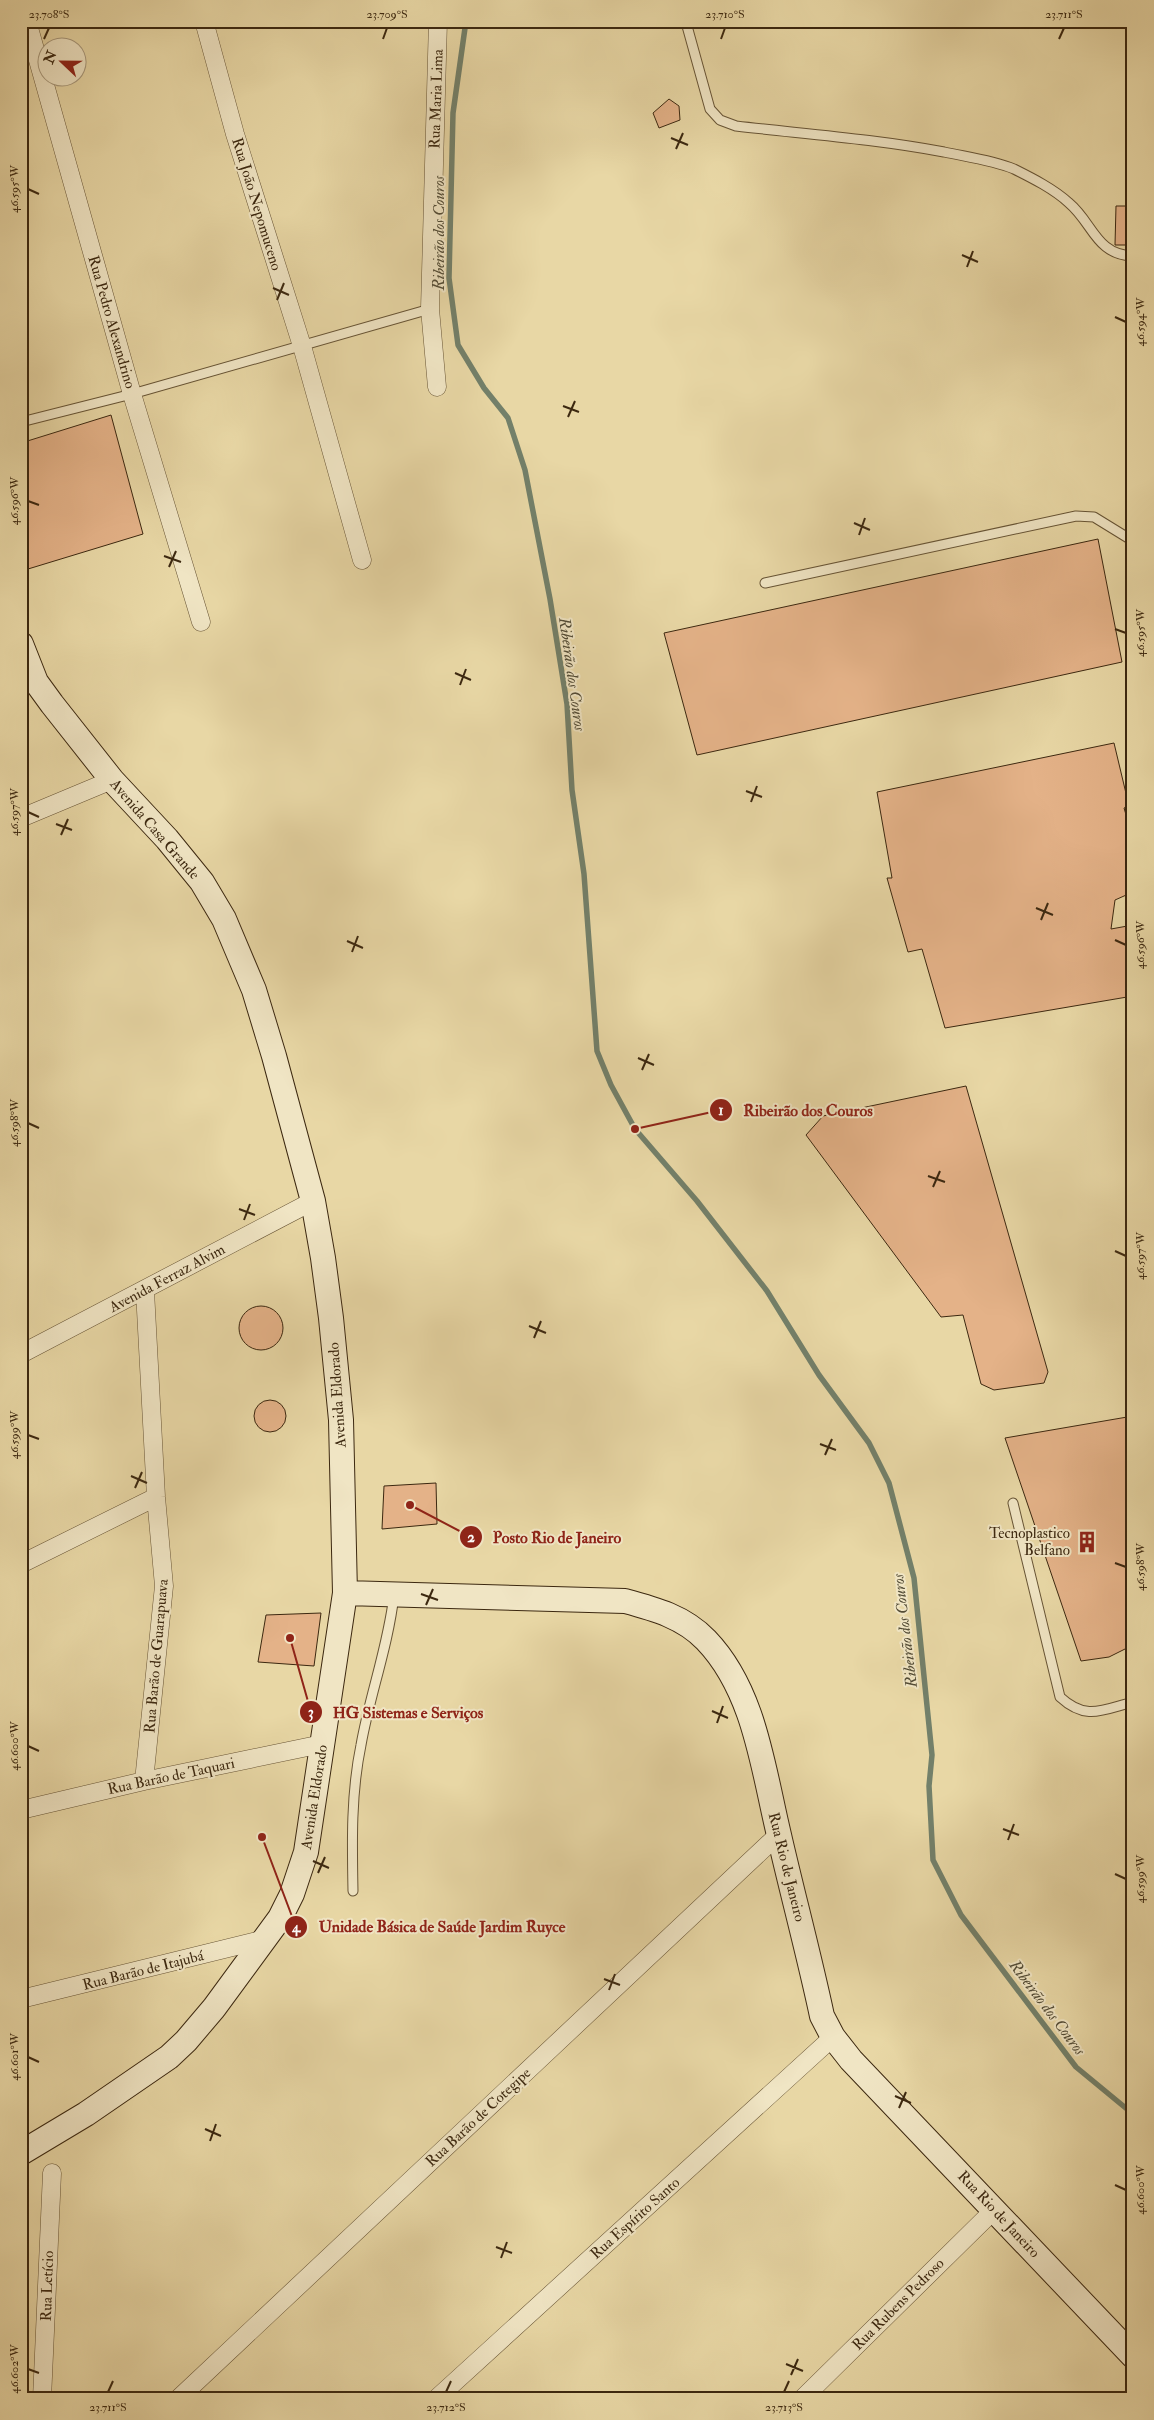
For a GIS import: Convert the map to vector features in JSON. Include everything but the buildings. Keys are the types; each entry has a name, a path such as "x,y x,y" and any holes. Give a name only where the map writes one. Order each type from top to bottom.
{"main road":[{"name":"Avenida Casa Grande","path":"21,644 36,682 112,780 167,839 202,882 224,919 254,990 313,1201"},
{"name":"Avenida Eldorado","path":"21,2153 86,2114 169,2057 186,2041 214,2008 280,1918 292,1894 306,1852 345,1593 341,1420 331,1318 313,1201"},
{"name":"Rua Rio de Janeiro","path":"345,1593 625,1601 660,1610 688,1624 706,1640 730,1672 754,1728 822,2016 833,2037 852,2060 1133,2356"}],"street":[{"name":"Rua Pedro Alexandrino","path":"27,21 132,394 201,622"},
{"name":"Rua João Nepomuceno","path":"204,21 235,134 302,346 362,560"},
{"name":"Rua Maria Lima","path":"437,387 430,309 438,21"},
{"path":"21,818 112,780"},
{"name":"Avenida Ferraz Alvim","path":"21,1354 145,1291 313,1201"},
{"name":"Rua Barão de Guarapuava","path":"144,1781 164,1586 156,1496 145,1291"},
{"path":"21,1564 156,1496"},
{"name":"Rua Barão de Taquari","path":"21,1810 144,1781 322,1744"},
{"name":"Rua Barão de Cotegipe","path":"178,2399 778,1835"},
{"name":"Rua Barão de Itajubá","path":"21,1999 265,1939"},
{"name":"Rua Espírito Santo","path":"436,2399 833,2037"},
{"name":"Rua Letício","path":"42,2399 52,2173"},
{"name":"Rua Rubens Pedroso","path":"802,2399 995,2209"}],"lane":[{"path":"687,26 710,109 720,120 736,126 896,143 983,160 1011,168 1070,203 1103,246 1120,256 1133,256"},
{"path":"21,422 132,394 430,309"},
{"path":"765,583 1076,516 1094,517 1128,536 1133,541"},
{"path":"1013,1504 1060,1697 1073,1709 1090,1712 1133,1702"},
{"path":"354,1890 352,1818 360,1745 390,1627 394,1594"}],"waterway":[{"name":"Ribeirão dos Couros","path":"466,21 453,113 449,278 458,345 484,388 508,418 525,470 550,599 567,704 572,790 584,874 597,1051 611,1085 635,1129 697,1201 767,1291 819,1375 869,1443 889,1483 914,1578 932,1755 929,1786 933,1860 961,1915 1076,2067 1133,2114"}],"place":[{"name":"Ribeirão dos Couros","path":"635,1129"},
{"name":"Posto Rio de Janeiro","path":"410,1505"},
{"name":"Tecnoplastico Belfano","path":"1087,1542"},
{"name":"HG Sistemas e Serviços","path":"290,1638"},
{"name":"Unidade Básica de Saúde Jardim Ruyce","path":"262,1837"}]}
